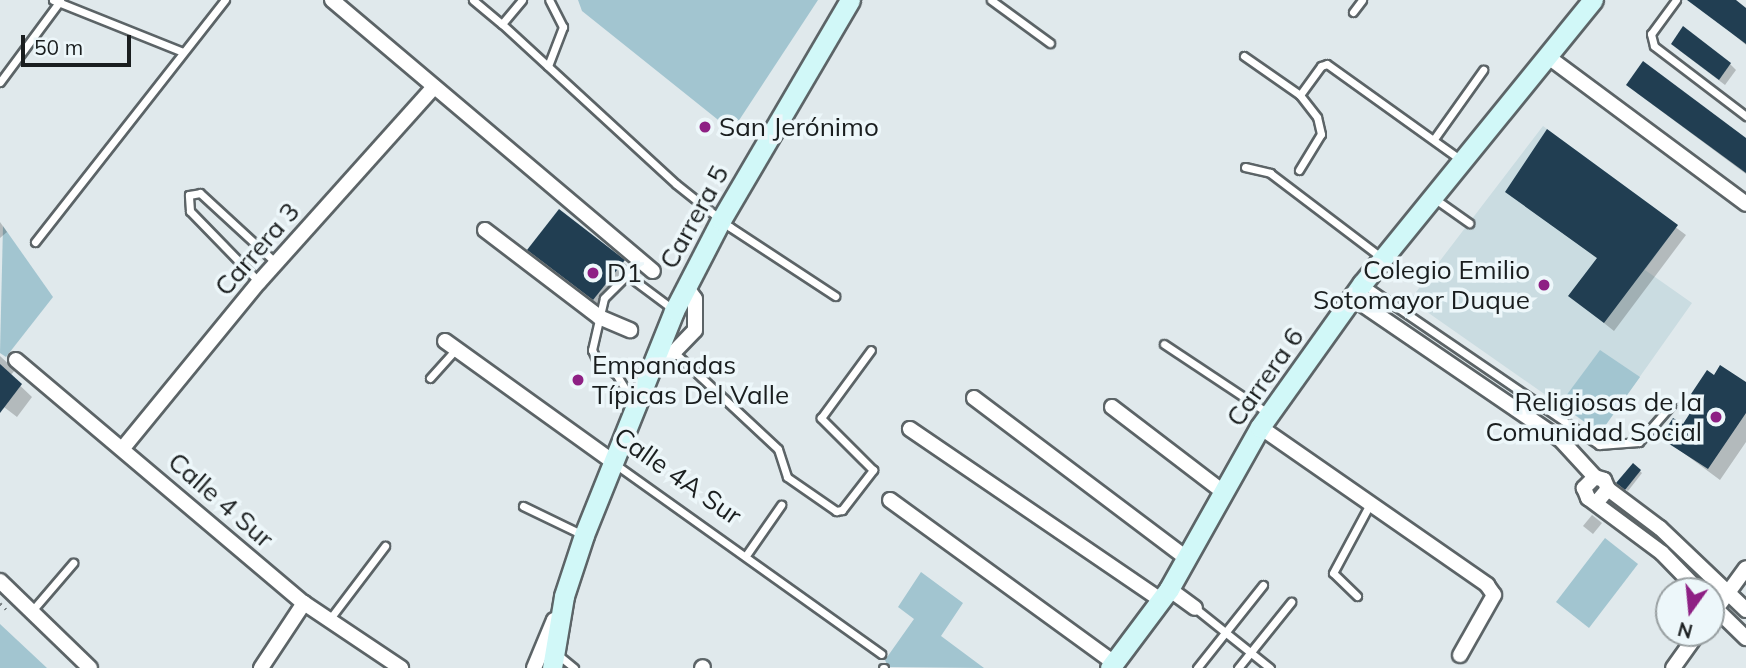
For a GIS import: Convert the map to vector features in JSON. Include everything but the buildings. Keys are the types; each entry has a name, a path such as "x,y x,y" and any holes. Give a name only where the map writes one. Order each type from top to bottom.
{"main road":[{"name":"Carrera 5","path":"564,596 634,403 674,311 721,220 850,0"},
{"name":"Carrera 6","path":"1112,665 1165,594 1265,420 1357,291 1593,0"},
{"path":"553,660 564,596"}],"street":[{"path":"332,0 653,271"},
{"path":"1547,55 1746,204"},
{"name":"Carrera 3","path":"123,448 259,282 434,87"},
{"path":"485,230 598,317 630,330"},
{"path":"654,357 674,352 687,343 698,314 686,286"},
{"path":"1357,291 1560,439 1595,477 1604,480 1608,489 1640,513 1746,610"},
{"name":"Calle 4A Sur","path":"451,345 612,461"},
{"name":"Calle 4 Sur","path":"16,360 304,603 401,668"},
{"path":"974,397 1186,558"},
{"path":"1112,407 1223,492"},
{"path":"1265,420 1370,503 1487,585 1493,595 1460,655"},
{"path":"910,429 1165,594 1195,608"},
{"path":"1595,477 1584,488 1588,498 1628,527 1686,577"},
{"path":"1597,502 1608,489"},
{"path":"890,500 1112,665"},
{"path":"1628,527 1640,513"},
{"path":"1688,577 1699,566"},
{"path":"1725,594 1746,568"},
{"path":"0,581 90,668"},
{"name":"Carrera 5","path":"534,668 564,596"},
{"path":"261,668 304,603"},
{"path":"1725,620 1746,638"},
{"path":"1673,668 1688,647"}],"lane":[{"path":"35,242 225,0"},
{"path":"473,0 721,220 835,296"},
{"path":"502,24 523,0"},
{"path":"548,66 563,27 549,0"},
{"path":"991,0 1050,43"},
{"path":"1353,12 1362,0"},
{"path":"1676,0 1651,34 1654,46 1746,116"},
{"path":"0,82 57,1 183,52"},
{"path":"1244,56 1300,95 1317,117 1321,134 1299,170"},
{"path":"1300,95 1321,66 1327,64 1462,161"},
{"path":"1434,139 1483,70"},
{"path":"1245,167 1270,173 1382,259"},
{"path":"259,282 190,211 186,205 189,195 200,193 276,263"},
{"path":"1432,197 1469,223"},
{"path":"634,403 617,375 597,361 592,350 604,298 627,275 674,311"},
{"path":"1357,291 1598,445 1639,442 1671,405"},
{"path":"1164,344 1265,420"},
{"path":"430,378 451,345"},
{"path":"674,352 778,449 787,477 842,510 873,470 821,418 871,350"},
{"name":"Calle 4A Sur","path":"612,461 747,554 881,654"},
{"path":"1357,596 1332,573 1370,503"},
{"path":"747,554 780,505"},
{"path":"523,506 584,535"},
{"path":"329,620 385,546"},
{"path":"31,613 73,563"},
{"path":"1197,668 1263,585"},
{"path":"1238,668 1291,601"},
{"path":"1195,608 1270,668"},
{"path":"553,660 574,668"}],"shaded area":[{"path":"578,0 818,0 732,131 582,11"},
{"name":"Colegio Emilio Sotomayor Duque","path":"1543,126 1678,225 1645,270 1692,303 1600,433 1410,300"},
{"path":"3,226 53,297 6,357 0,353"},
{"path":"1600,350 1640,377 1600,433 1560,404"},
{"path":"1605,538 1638,564 1589,628 1556,602"},
{"path":"921,572 963,603 941,636 984,668 888,667 885,660 914,619 898,607"},
{"path":"0,624 47,668 0,668"}],"place":[{"name":"San Jerónimo","path":"705,127"},
{"name":"D1","path":"593,273"},
{"name":"Colegio Emilio Sotomayor Duque","path":"1544,285"},
{"name":"Empanadas Típicas Del Valle","path":"578,380"},
{"name":"Religiosas de la Comunidad Social","path":"1716,417"}]}
